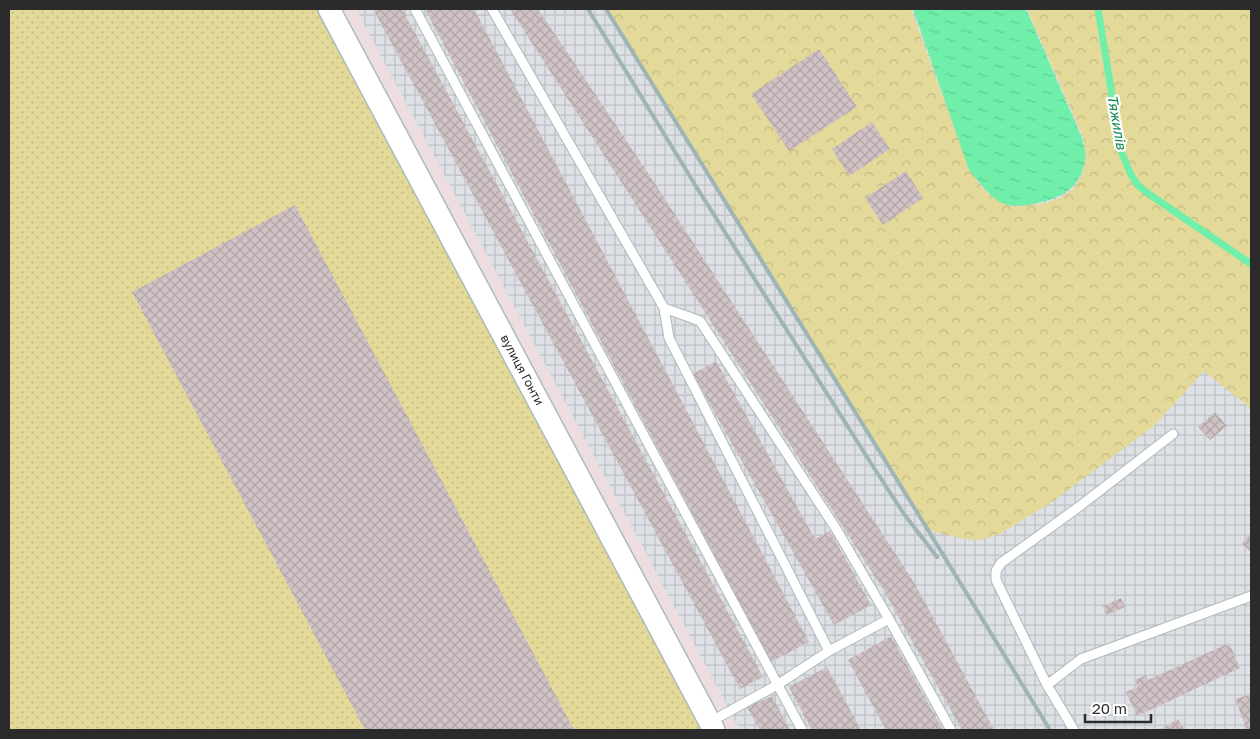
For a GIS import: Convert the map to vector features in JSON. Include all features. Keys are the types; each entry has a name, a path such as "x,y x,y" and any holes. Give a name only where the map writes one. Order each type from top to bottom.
{"street":[{"name":"вулиця Гонти","path":"329,9 712,726"}],"lane":[{"path":"415,9 802,730"},
{"path":"492,9 664,308 669,338 829,651"},
{"path":"664,308 700,321 835,527 889,619 950,730"},
{"path":"1074,730 1047,685 996,580 996,571 1001,563 1080,506 1173,434"},
{"path":"1047,685 1081,659 1251,596"},
{"path":"712,726 829,651 889,619"}],"shaded area":[{"path":"356,9 1251,9 1251,730 740,730"}],"green space":[{"path":"9,9 329,9 714,730 9,730"},
{"path":"606,9 911,9 970,171 984,190 1002,203 1015,207 1046,203 1060,198 1074,188 1083,173 1086,156 1083,137 1027,9 1251,9 1251,409 1204,371 1154,426 1052,502 1000,534 979,540 963,539 928,530"}],"water":[{"path":"913,9 1026,9 1082,138 1085,155 1083,168 1080,177 1068,191 1042,202 1017,206 1002,203 984,188 969,170"}],"building":[{"path":"373,9 402,9 763,677 740,689"},
{"path":"425,9 474,9 809,642 771,662"},
{"path":"510,9 538,9 648,173 915,584 994,730 962,730 883,589"},
{"path":"819,49 857,107 789,151 751,94"},
{"path":"872,122 890,149 849,176 832,149"},
{"path":"906,171 923,198 883,225 865,198"},
{"path":"295,205 574,730 365,730 132,292"},
{"path":"716,361 815,539 830,531 871,605 834,625 693,374"},
{"path":"1215,412 1227,426 1210,440 1198,427"},
{"path":"1251,533 1251,552 1242,544"},
{"path":"1121,598 1125,607 1107,615 1103,606"},
{"path":"891,636 943,730 886,730 848,660"},
{"path":"1229,643 1240,668 1137,716 1126,692 1138,687 1135,680 1146,675 1148,680"},
{"path":"827,667 861,730 812,730 789,687"},
{"path":"1251,694 1251,730 1247,730 1235,699"},
{"path":"772,696 790,730 760,730 747,707"},
{"path":"1178,719 1185,730 1159,730"}],"waterway":[{"name":"Тяжилів","path":"1098,9 1121,151 1131,175 1146,192 1251,264"}],"railway":[{"path":"588,9 697,188 874,468 904,514 937,557"},
{"path":"606,9 1050,730"}]}
